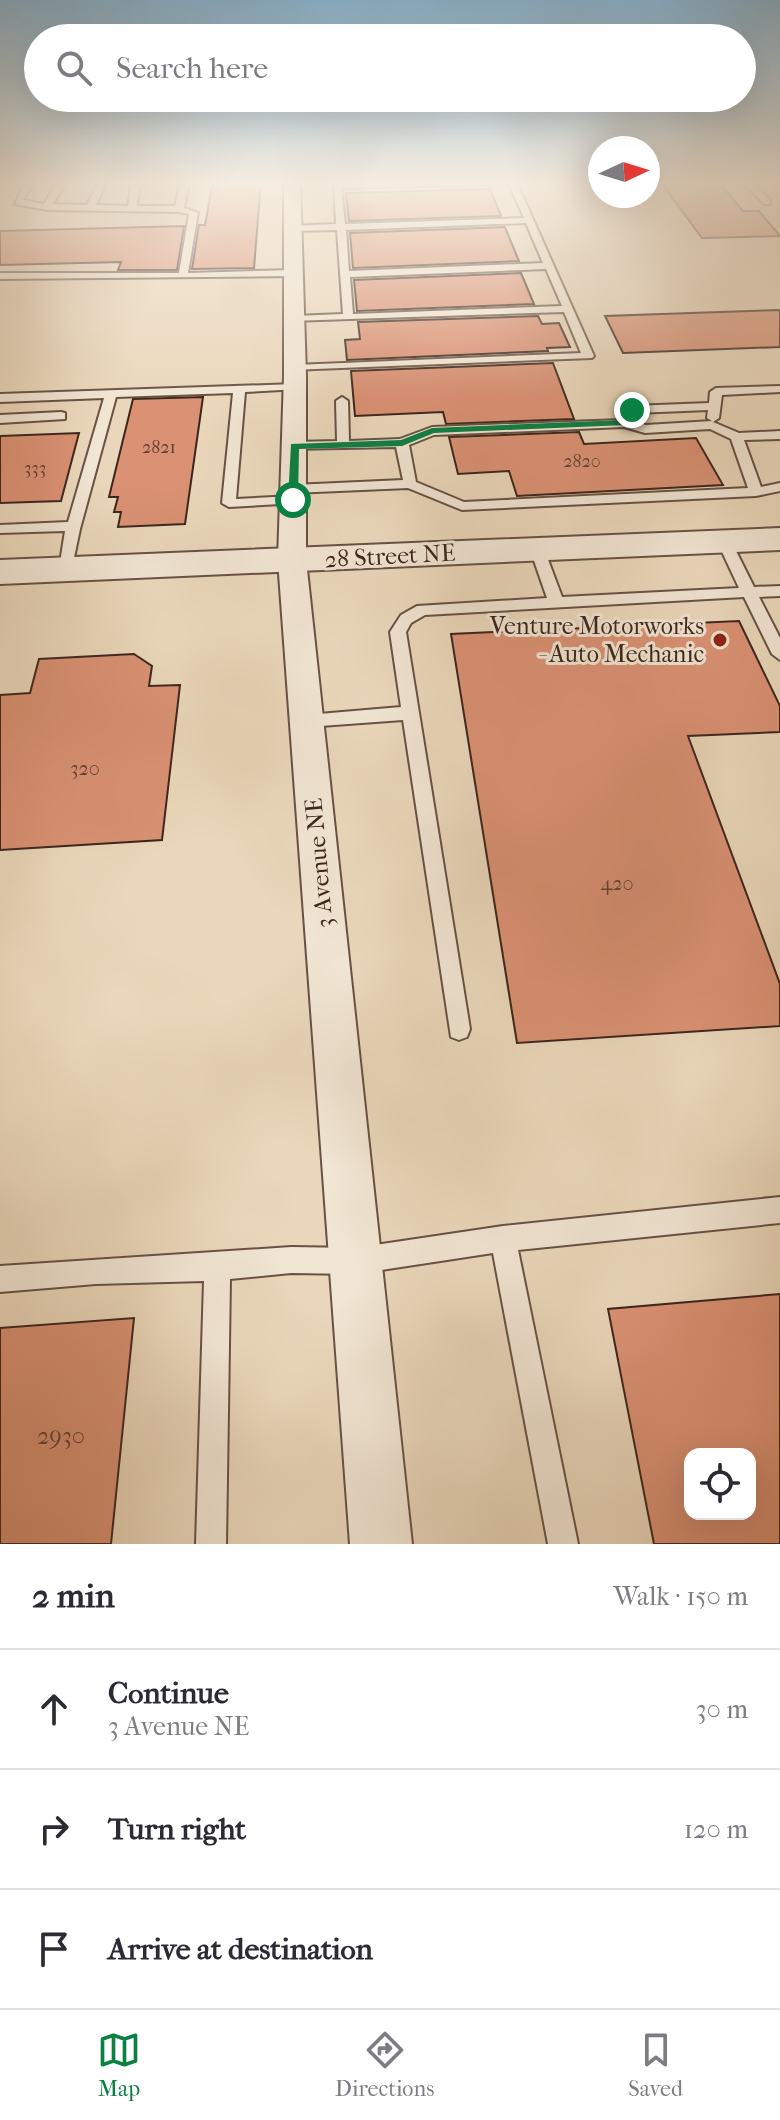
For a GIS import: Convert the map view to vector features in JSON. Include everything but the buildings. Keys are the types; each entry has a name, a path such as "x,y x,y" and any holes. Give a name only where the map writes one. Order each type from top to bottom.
{"street":[{"name":"3 Avenue NE","path":"293,253 295,378 292,560 381,1544"},
{"name":"28 Street NE","path":"0,572 780,539"}],"lane":[{"path":"183,276 187,253"},
{"path":"343,253 348,317"},
{"path":"0,398 239,389 295,378 588,356 543,253"},
{"path":"344,274 549,266"},
{"path":"0,276 293,273"},
{"path":"294,319 568,309"},
{"path":"239,389 229,503 410,484 462,506 756,492 780,487"},
{"path":"712,425 716,392 780,389"},
{"path":"66,569 73,528 111,393"},
{"path":"342,401 343,445"},
{"path":"625,423 632,410 714,406"},
{"path":"0,419 61,416"},
{"path":"294,446 402,443 432,431 625,423 645,429 712,425 737,437 780,435"},
{"path":"737,437 756,492"},
{"path":"402,443 410,484"},
{"path":"0,529 73,528"},
{"path":"724,541 780,654"},
{"path":"537,549 556,602"},
{"path":"459,1029 398,632 406,619 422,610 780,591"},
{"path":"307,721 411,713"},
{"path":"0,1279 291,1260 355,1261 503,1239 780,1210"},
{"path":"503,1239 563,1544"},
{"path":"211,1544 217,1267"}],"place":[{"name":"Venture Motorworks - Auto Mechanic","path":"720,640"}],"route":[{"path":"293,500 294,446 402,443 432,431 625,423 632,410"}]}
